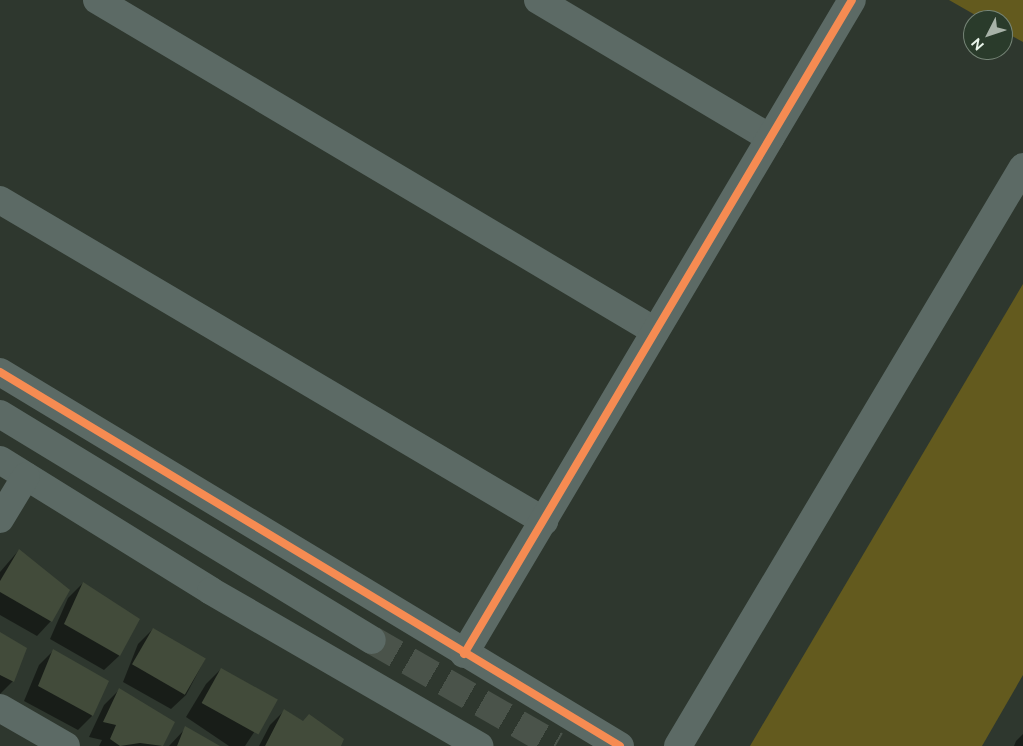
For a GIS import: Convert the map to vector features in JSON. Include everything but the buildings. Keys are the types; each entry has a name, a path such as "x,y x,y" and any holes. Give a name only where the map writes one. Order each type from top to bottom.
{"street":[{"path":"97,0 655,331"},
{"path":"538,0 770,138"},
{"path":"464,654 852,0"},
{"path":"678,746 1023,167"},
{"path":"0,200 544,521"},
{"path":"0,372 464,654 620,746"},
{"path":"0,414 372,640"},
{"path":"0,460 211,591 480,746"},
{"path":"0,519 26,476"},
{"path":"0,708 66,746"}],"shaded area":[{"path":"949,0 1023,0 1023,42 1013,36 1013,10 966,10"},
{"path":"1023,284 1023,675 982,746 750,746"}],"tunnel":[{"path":"372,640 556,746"}],"cycle path":[{"path":"464,654 852,0"},
{"path":"0,372 620,746"}]}
